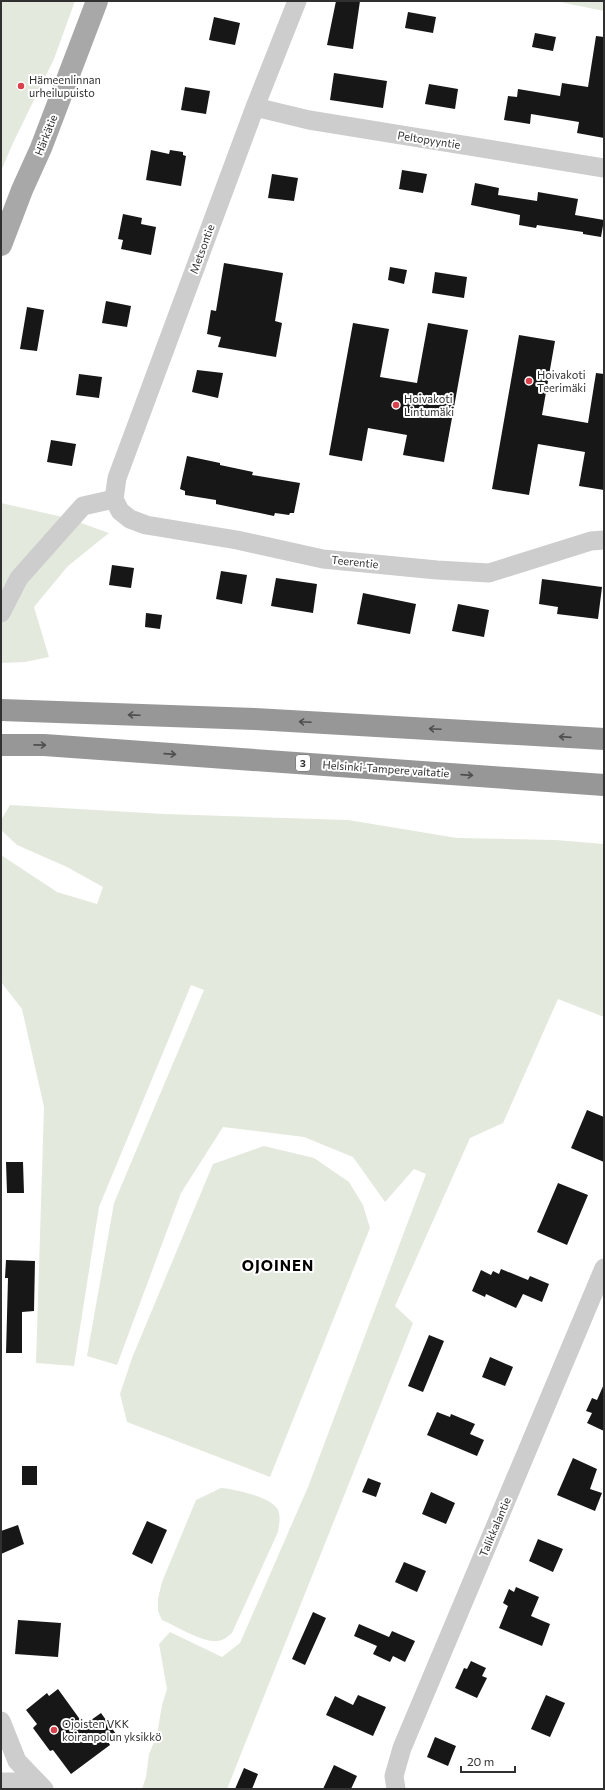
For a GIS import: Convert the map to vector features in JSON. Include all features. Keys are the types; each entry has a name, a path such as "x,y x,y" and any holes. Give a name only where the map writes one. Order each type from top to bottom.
{"highway":[{"path":"1,710 255,719 604,739"},
{"name":"Helsinki-Tampere valtatie","path":"1,745 52,746 604,785"}],"main road":[{"name":"Härkätie","path":"1,245 8,206 41,148 97,1"}],"street":[{"name":"Metsontie","path":"114,499 117,478 255,107 297,1"},
{"name":"Peltopyyntie","path":"255,107 309,120 604,168"},
{"name":"Teerentie","path":"114,499 120,511 130,519 146,524 237,540 323,559 437,570 489,573 591,541 604,540"},
{"path":"1,613 19,578 83,506 114,499"},
{"name":"Talikkalantie","path":"396,1789 394,1776 402,1748 604,1268"},
{"path":"1,1721 17,1761 40,1786"},
{"path":"1,1782 40,1786"}],"shaded area":[{"name":"Hämeenlinnan urheilupuisto","path":"1,1 75,1 54,59 1,171"},
{"path":"555,1 604,1 604,11"},
{"path":"1,503 67,518 109,533 68,566 34,607 49,657 25,662 1,663"},
{"path":"10,805 164,814 348,820 457,838 556,840 604,844 604,1017 558,999 503,1123 470,1138 395,1306 413,1323 227,1789 142,1789 146,1777 149,1754 157,1735 162,1705 167,1689 159,1644 170,1632 222,1657 240,1643 308,1487 426,1174 414,1169 385,1202 353,1157 304,1137 223,1127 181,1193 117,1365 87,1356 114,1203 204,990 191,985 99,1207 74,1366 36,1363 44,1107 22,1009 1,982 1,855 57,892 97,904 103,887 67,867 17,845 1,830 1,820"},
{"path":"264,1146 314,1158 349,1182 363,1205 370,1228 270,1477 127,1422 120,1394 132,1358 213,1164"},
{"path":"221,1488 252,1494 268,1501 278,1510 280,1521 278,1532 232,1633 222,1640 212,1641 197,1637 162,1620 158,1611 158,1599 162,1582 196,1500"}],"building":[{"path":"336,1 360,1 353,49 327,45"},
{"path":"408,12 436,17 433,33 405,28"},
{"path":"214,17 240,23 235,45 209,40"},
{"path":"535,33 556,37 553,51 532,47"},
{"path":"596,36 604,37 604,138 577,133 579,122 531,114 530,124 504,120 508,96 517,97 518,89 560,96 562,83 588,87"},
{"path":"334,73 387,81 383,108 330,100"},
{"path":"429,84 458,89 455,109 425,104"},
{"path":"185,87 210,91 206,114 181,110"},
{"path":"151,150 169,154 170,150 183,152 183,155 186,156 181,186 146,180"},
{"path":"402,170 427,174 423,193 399,189"},
{"path":"272,174 298,178 294,201 268,198"},
{"path":"475,183 499,188 498,195 537,201 538,192 578,199 575,215 604,220 601,237 583,234 583,232 537,225 536,228 519,225 520,215 471,205"},
{"path":"123,214 142,218 141,224 156,227 151,255 121,249 123,240 118,239"},
{"path":"224,263 283,273 275,321 282,323 276,357 218,347 221,337 207,334 211,310 216,311"},
{"path":"390,267 407,270 404,284 388,280"},
{"path":"435,272 467,277 464,298 432,293"},
{"path":"106,301 131,306 127,327 102,323"},
{"path":"27,307 44,310 37,351 20,349"},
{"name":"Hoivakoti Lintumäki","path":"353,323 389,329 380,377 417,383 428,323 468,330 444,462 403,455 407,435 368,428 362,461 329,455"},
{"name":"Hoivakoti Teerimäki","path":"519,335 555,341 542,415 588,423 596,373 604,374 604,490 579,486 585,452 538,444 529,495 492,489"},
{"path":"197,370 223,373 218,398 192,392"},
{"path":"79,374 102,377 99,398 76,395"},
{"path":"51,440 76,444 72,466 47,462"},
{"path":"187,456 253,472 252,475 300,483 294,513 290,513 289,515 275,513 274,516 216,504 216,500 185,495 185,491 180,489"},
{"path":"112,565 134,568 131,588 109,585"},
{"path":"221,571 247,575 242,604 216,599"},
{"path":"276,578 317,584 313,613 271,606"},
{"path":"542,579 602,587 598,619 557,614 558,607 539,604"},
{"path":"363,593 416,604 410,634 357,624"},
{"path":"458,604 489,610 484,637 452,631"},
{"path":"146,613 162,615 160,629 145,627"},
{"path":"587,1110 604,1117 604,1162 571,1148"},
{"path":"6,1162 23,1162 24,1193 7,1193"},
{"path":"558,1183 588,1195 567,1245 537,1232"},
{"path":"6,1260 35,1261 34,1311 22,1312 22,1353 6,1353 8,1278 5,1278"},
{"path":"501,1269 528,1280 530,1276 549,1284 542,1302 523,1294 516,1308 486,1294 485,1297 472,1291 481,1270 491,1275 493,1271 499,1274"},
{"path":"429,1335 444,1341 423,1392 408,1386"},
{"path":"490,1357 513,1367 505,1386 482,1377"},
{"path":"604,1384 604,1431 587,1423 592,1413 586,1411 592,1398 597,1400"},
{"path":"437,1412 450,1417 451,1414 475,1424 470,1434 484,1440 477,1456 427,1435"},
{"path":"573,1458 597,1469 590,1489 602,1493 595,1511 557,1495"},
{"path":"22,1466 37,1466 37,1485 22,1485"},
{"path":"368,1478 381,1483 376,1497 362,1492"},
{"path":"431,1492 455,1503 446,1524 422,1514"},
{"path":"147,1521 167,1530 152,1564 132,1554"},
{"path":"18,1525 24,1544 1,1554 1,1531"},
{"path":"538,1539 563,1549 553,1572 529,1561"},
{"path":"404,1562 426,1571 417,1592 395,1582"},
{"path":"516,1587 539,1597 531,1616 550,1624 542,1646 499,1628 508,1606 503,1603 509,1589 514,1592"},
{"path":"313,1612 326,1618 305,1665 292,1659"},
{"path":"18,1620 61,1623 58,1657 15,1654"},
{"path":"359,1624 389,1637 392,1631 415,1641 405,1662 393,1656 390,1662 373,1654 377,1646 354,1636"},
{"path":"471,1661 486,1668 482,1676 487,1678 477,1698 455,1688 464,1668 467,1669"},
{"name":"Ojoisten VKK koiranpolun yksikkö","path":"58,1689 84,1725 101,1713 116,1734 107,1740 110,1745 71,1774 53,1750 50,1751 33,1728 37,1724 26,1710 47,1693 49,1696"},
{"path":"358,1695 386,1707 373,1736 326,1715 335,1696 353,1705"},
{"path":"546,1695 565,1703 550,1737 531,1729"},
{"path":"435,1737 456,1746 448,1766 427,1757"},
{"path":"334,1765 357,1776 351,1789 323,1789"},
{"path":"244,1768 258,1774 252,1789 235,1789"}],"place":[{"name":"Hämeenlinnan urheilupuisto","path":"21,86"},
{"name":"Hoivakoti Teerimäki","path":"529,381"},
{"name":"Hoivakoti Lintumäki","path":"396,405"},
{"name":"Ojoisten VKK koiranpolun yksikkö","path":"54,1730"}],"district":[{"name":"OJOINEN","path":"278,1266"}]}
